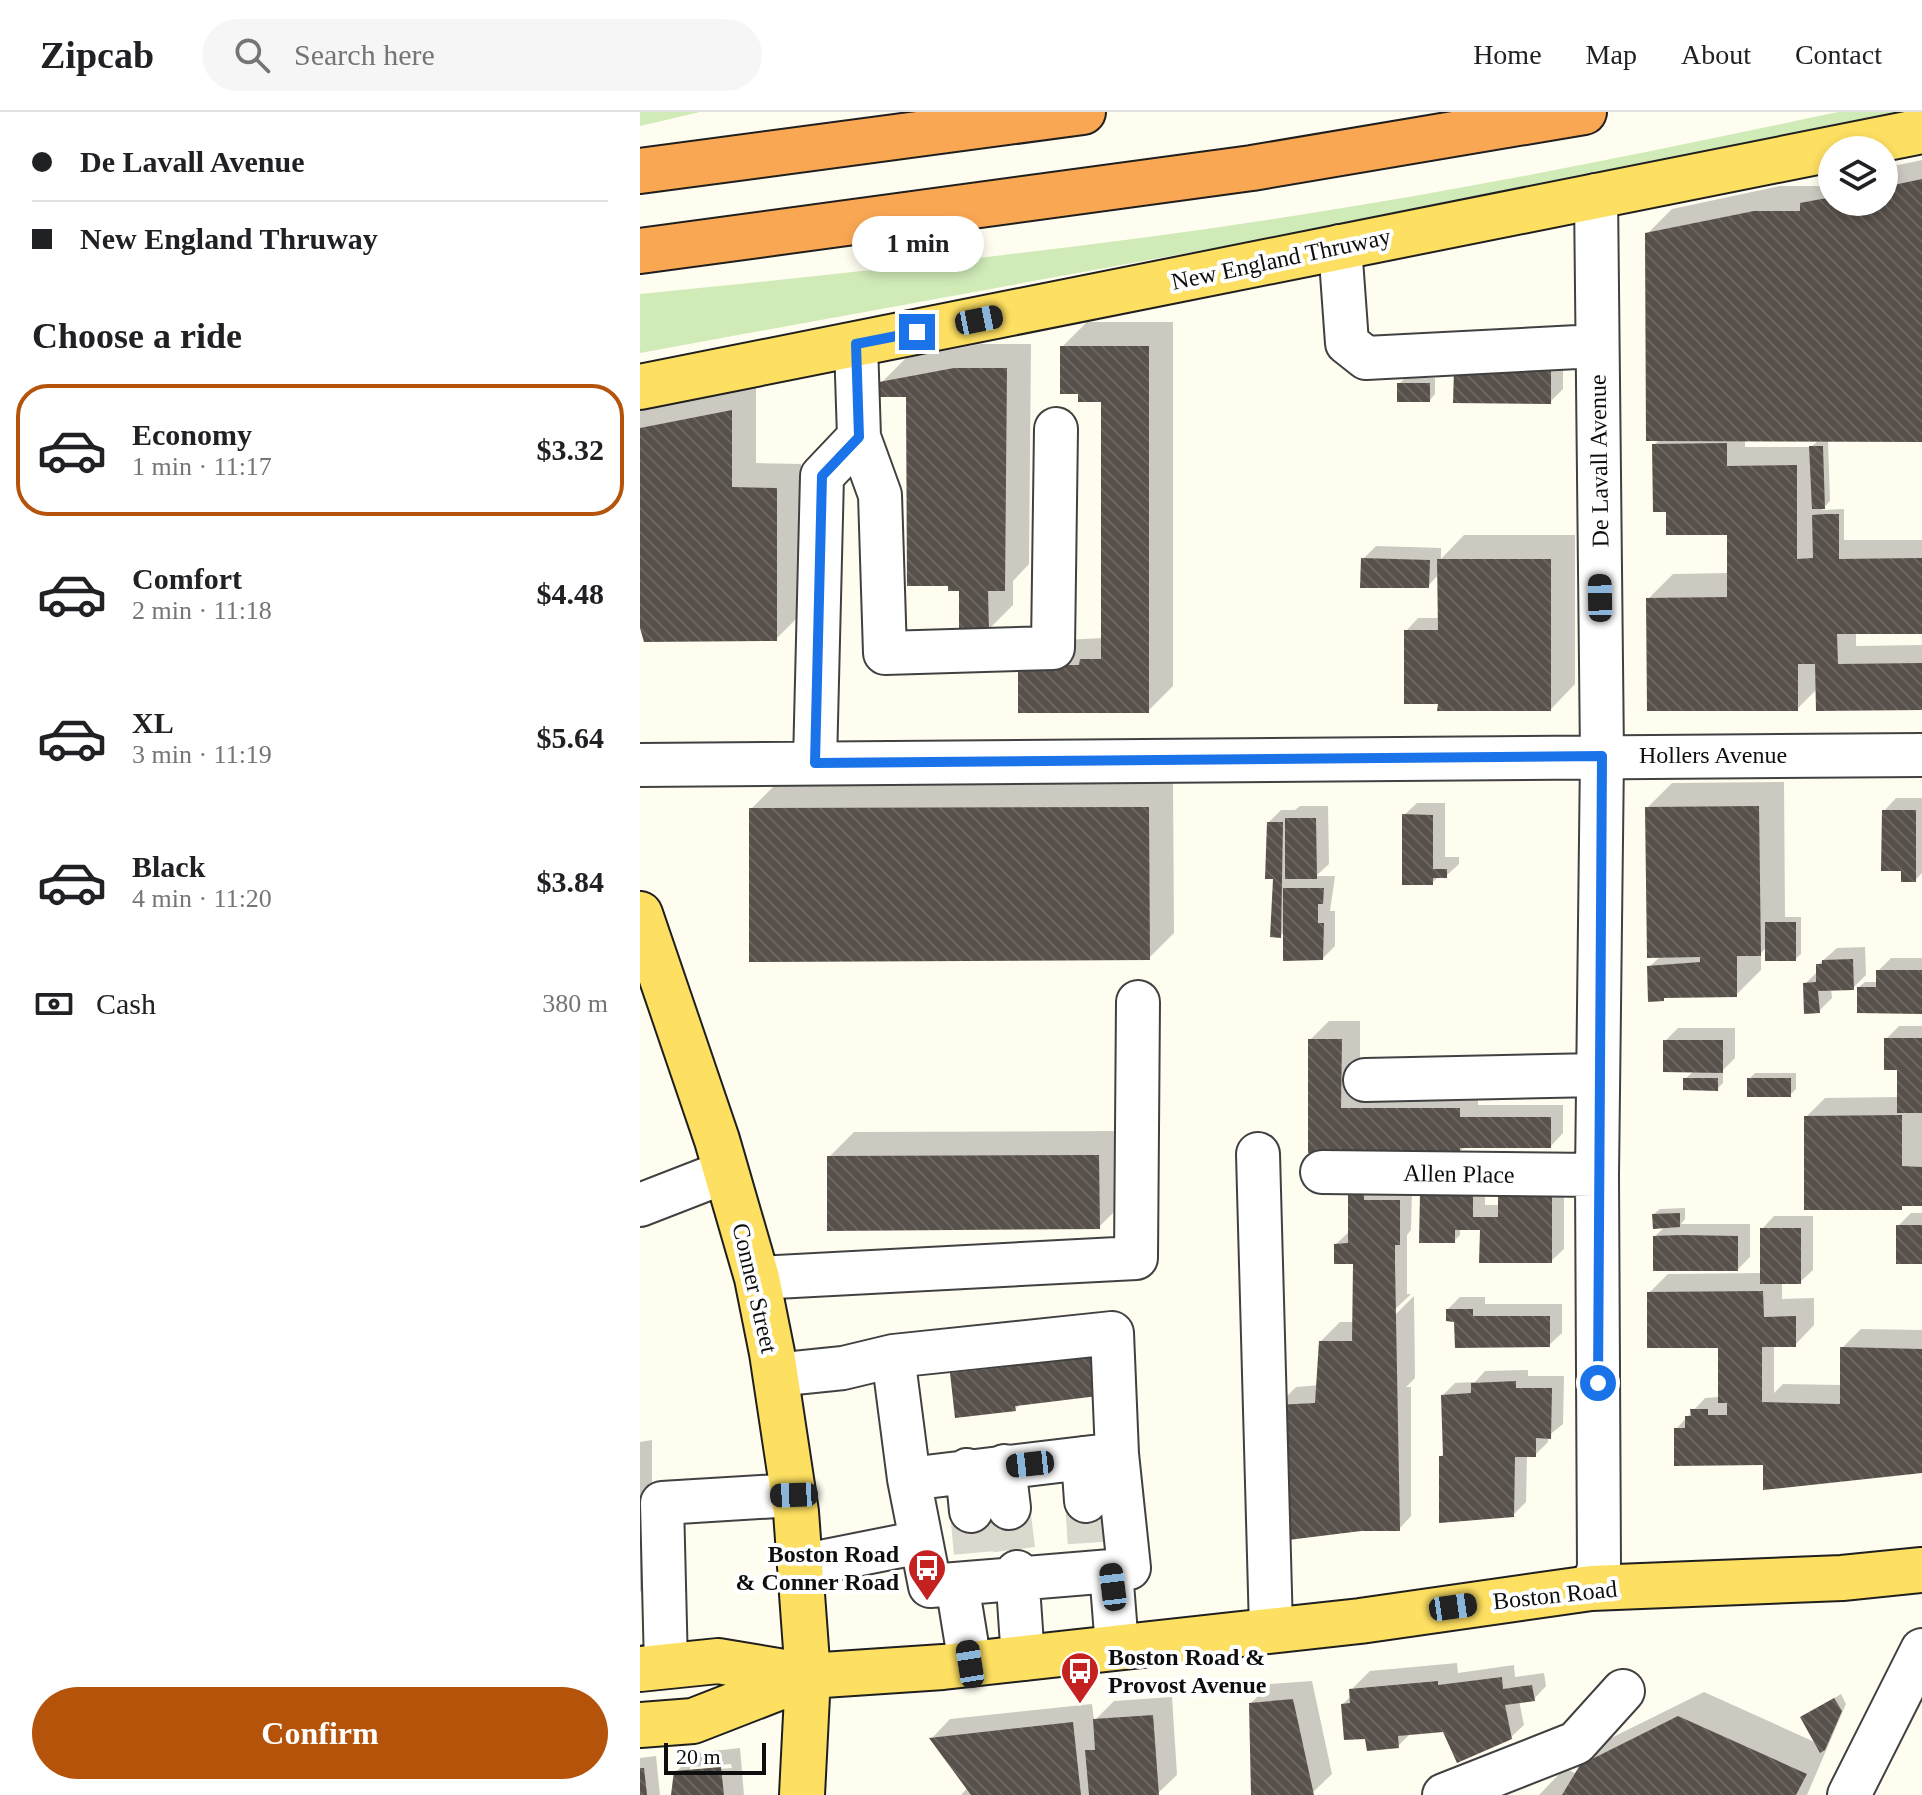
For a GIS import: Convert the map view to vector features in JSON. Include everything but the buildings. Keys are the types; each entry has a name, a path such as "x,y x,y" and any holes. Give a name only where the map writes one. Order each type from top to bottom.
{"highway":[{"path":"890,136 972,112"},
{"path":"640,171 1083,112"},
{"path":"640,251 1236,171 1584,112"}],"main road":[{"name":"New England Thruway","path":"640,387 1922,131"},
{"name":"Conner Street","path":"643,936 725,1172 757,1278 775,1375 794,1495 808,1676 802,1795"},
{"name":"Boston Road","path":"653,1667 718,1661 808,1676 970,1664 1360,1621 1591,1588 1842,1578 1922,1570"},
{"name":"Boston Road","path":"640,1725 693,1721 808,1676"}],"street":[{"name":"De Lavall Avenue","path":"1591,1588 1599,1569 1597,1175 1602,756 1596,195"},
{"path":"1340,246 1347,343 1366,358 1597,346"},
{"path":"856,344 859,437 880,495 885,653 1053,648 1056,429"},
{"path":"815,763 822,476 859,437"},
{"name":"Hollers Avenue","path":"640,765 1922,755"},
{"path":"757,1278 1136,1258 1138,1002"},
{"path":"1365,1080 1598,1075"},
{"path":"1258,1154 1271,1629"},
{"path":"640,1205 725,1172"},
{"name":"Allen Place","path":"1322,1172 1597,1175"},
{"path":"775,1375 843,1368 898,1355 1112,1333 1100,1456 1086,1501"},
{"path":"898,1355 909,1479 930,1586 1129,1568 1100,1456"},
{"path":"909,1479 988,1489 1100,1456"},
{"path":"653,1667 662,1503 794,1495"},
{"path":"800,1566 921,1542"},
{"path":"1098,1569 1117,1647"},
{"path":"989,1579 1023,1659"},
{"path":"970,1664 989,1579"},
{"path":"1849,1795 1922,1650"},
{"path":"1444,1795 1576,1743 1623,1691"}],"green space":[{"path":"640,112 700,112 640,126"},
{"path":"1838,112 1911,112 1384,217 640,353 640,294 1053,249 1299,215 1502,180"}],"tunnel":[{"path":"1086,1501 1090,1564"},
{"path":"1009,1508 1017,1572"},
{"path":"971,1511 977,1576"}],"place":[{"name":"Boston Road & Conner Road","path":"927,1602"},
{"name":"Boston Road & Provost Avenue","path":"1080,1705"}],"route":[{"path":"917,332 856,344 859,437 822,476 815,763 1602,756 1598,1383"}]}
